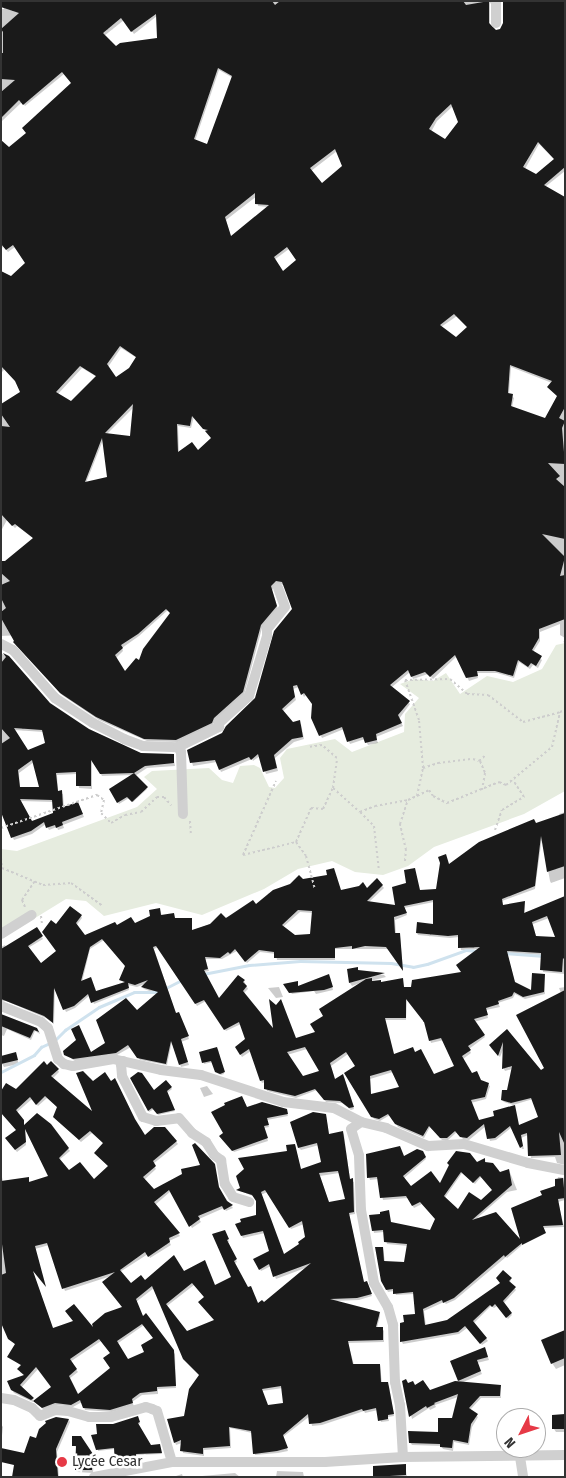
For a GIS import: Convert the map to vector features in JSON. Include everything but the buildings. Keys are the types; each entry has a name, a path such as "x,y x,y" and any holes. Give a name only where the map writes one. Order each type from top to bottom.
{"street":[{"path":"496,1 496,23"},
{"path":"1,644 13,650 55,698 93,723 124,739 143,746 178,747 219,727 219,723 249,696 267,629 285,607 278,588"},
{"path":"178,747 181,752 182,814"},
{"path":"1,934 31,915"},
{"path":"1,1006 41,1022 48,1028 58,1059 64,1064 73,1066 113,1059 161,1070 201,1075 283,1102 334,1108 361,1122 386,1128 428,1146 464,1144 528,1163 565,1170"},
{"path":"123,1061 121,1064 122,1076 142,1117 156,1122 179,1118 192,1133 206,1142 214,1155 221,1160 225,1184 233,1197 249,1202"},
{"path":"361,1122 350,1129 359,1156 361,1210 374,1283 388,1307 393,1325 395,1382 400,1405 403,1457"},
{"path":"1,1398 14,1400 32,1408 40,1416 55,1410 68,1411 89,1417 111,1417 146,1407 152,1409 156,1412 172,1462"},
{"path":"546,1456 565,1455"},
{"path":"94,1477 172,1462 325,1462 403,1457 496,1457"},
{"path":"520,1458 523,1477"}],"path":[{"path":"417,796 423,768 419,720 405,680 450,679 467,694 488,695 523,722 565,710"},
{"path":"360,812 375,806 408,800 429,790 433,796 447,803 499,782 506,784 552,746 560,712"},
{"path":"296,842 311,808 323,809 333,788 337,758 322,745 308,747"},
{"path":"480,761 486,755"},
{"path":"423,768 438,762 473,759 480,761"},
{"path":"480,761 485,773 482,790"},
{"path":"495,830 502,810 524,797 513,780"},
{"path":"276,781 243,855 296,842"},
{"path":"333,788 374,826 379,871"},
{"path":"1,828 97,795 104,800 101,813 110,822 125,815 142,812 157,798 164,797 190,821 191,836"},
{"path":"405,861 406,850 400,824 408,800"},
{"path":"296,842 306,856 315,889"},
{"path":"1,858 2,868 43,885 71,883 103,906"}],"shaded area":[{"path":"565,643 565,791 524,814 434,847 408,866 383,875 355,872 332,861 298,869 264,889 202,915 156,903 104,916 86,901 66,899 1,939 1,849 17,851 137,807 157,789 144,777 152,771 209,768 222,780 233,783 240,766 254,765 260,768 269,787 275,788 284,778 280,758 287,749 335,739 352,752 404,732 405,714 419,698 400,684 414,679 433,681 446,673 460,694 487,676 513,682 542,669 556,645"}],"waterway":[{"path":"203,974 249,965 300,961 391,963 413,967 466,950 477,951"},
{"path":"503,953 544,956"},
{"path":"1,1072 34,1055 41,1047 54,1041 65,1030 99,1007 134,992 158,992 182,980"}],"place":[{"name":"Lycée Cesar","path":"62,1462"}]}
